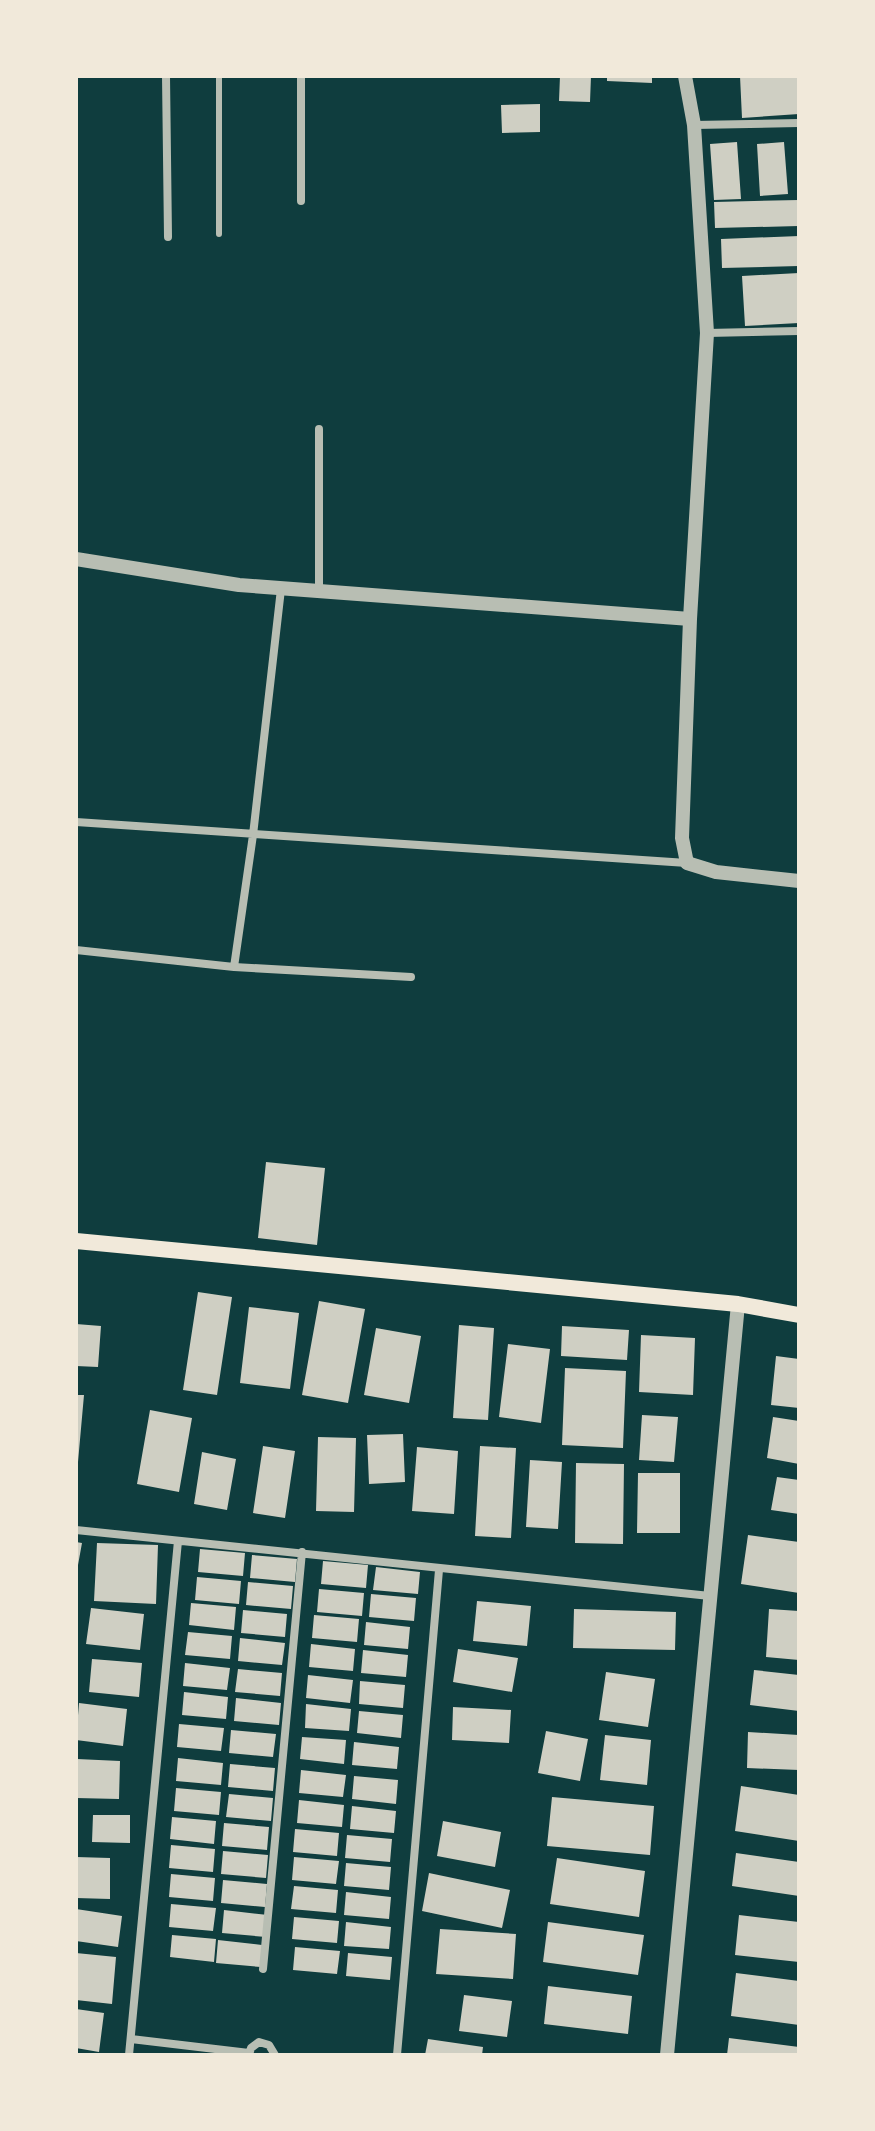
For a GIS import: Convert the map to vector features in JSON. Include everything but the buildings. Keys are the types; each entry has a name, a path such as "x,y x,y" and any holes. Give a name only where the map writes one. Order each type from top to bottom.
{"main road":[{"path":"76,1241 738,1304 799,1315"}],"street":[{"path":"166,76 168,237"},
{"path":"301,76 301,201"},
{"path":"685,76 694,125 707,333 690,619 682,838 687,863"},
{"path":"694,125 799,123"},
{"path":"707,333 799,331"},
{"path":"319,429 319,592"},
{"path":"76,559 239,585 690,619"},
{"path":"234,967 253,835 281,589"},
{"path":"76,822 687,863 716,872 799,881"},
{"path":"76,950 234,967 411,977"},
{"path":"667,2055 738,1304"},
{"path":"76,1530 710,1596"},
{"path":"129,2055 178,1541"},
{"path":"263,1969 302,1552"},
{"path":"397,2055 439,1570"},
{"path":"131,2039 249,2054 255,2044 264,2043 272,2048 275,2055"}],"lane":[{"path":"219,76 219,234"}]}
